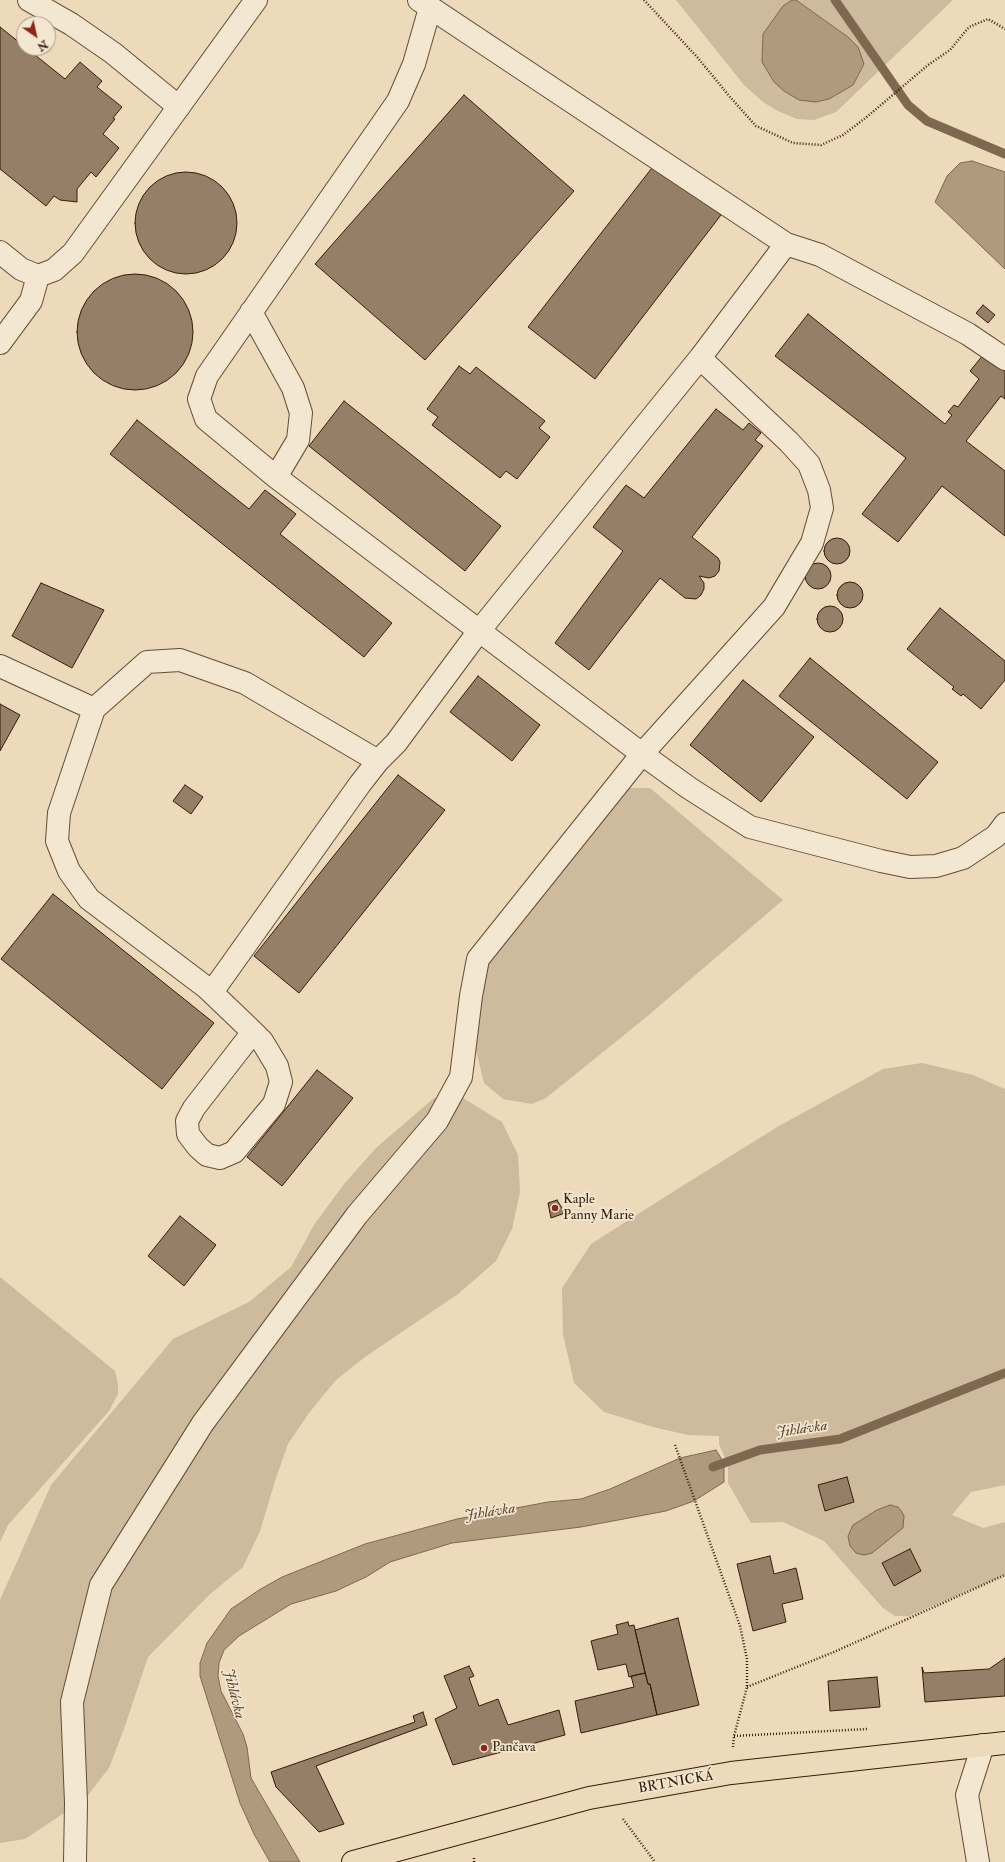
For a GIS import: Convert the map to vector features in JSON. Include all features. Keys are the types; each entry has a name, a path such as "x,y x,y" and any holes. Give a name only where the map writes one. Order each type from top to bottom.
{"main road":[{"name":"BRTNICKÁ","path":"353,1862 498,1822 609,1794 731,1773 1005,1743"}],"street":[{"path":"30,0 71,24 113,53 178,107"},
{"path":"0,252 21,269 38,276 54,270 73,253 256,0"},
{"path":"1005,359 968,334 820,255 786,244 424,4 414,64 398,101 207,376 199,399 206,419 276,477 642,754 689,788 750,827 881,861 910,866 936,866 964,858 996,836 1005,824"},
{"path":"212,992 360,784 378,761 396,743 479,631 700,358 786,244"},
{"path":"0,343 31,301 38,276"},
{"path":"252,312 293,388 301,413 298,440 276,477"},
{"path":"75,1862 76,1803 72,1702 101,1585 203,1423 357,1215 437,1121 461,1077 471,996 478,959 642,754 774,607 812,543 822,508 819,490 809,464 789,442 700,358"},
{"path":"253,1032 194,1108 187,1121 188,1134 198,1147 207,1155 220,1158 234,1152 274,1104 281,1082 277,1066 262,1041 253,1032 212,992 89,899 69,871 57,841 59,814 94,709 148,662 180,660 245,683 378,761"},
{"path":"0,666 94,709"},
{"path":"978,1862 967,1795 983,1745"}],"path":[{"path":"644,0 698,58 756,126 793,143 821,145 843,135 868,116 928,65 950,50 969,27 988,18 1005,29"},
{"path":"675,1445 740,1626 747,1659 747,1687 734,1736 731,1773"},
{"path":"747,1687 834,1652 1005,1575"},
{"path":"734,1736 870,1728"},
{"path":"609,1794 611,1802 655,1862"}],"shaded area":[{"path":"676,0 953,0 836,112 814,120 797,119 778,111 763,102 744,85"},
{"path":"626,788 650,788 783,900 644,1019 546,1098 532,1104 503,1099 484,1083 476,1050 475,1002 485,960"},
{"path":"922,1063 973,1075 1005,1089 1005,1485 971,1492 952,1515 983,1528 1005,1522 1005,1575 909,1616 895,1616 883,1608 824,1541 783,1522 751,1523 728,1483 728,1465 719,1444 719,1436 688,1435 653,1427 604,1412 574,1383 563,1334 562,1288 591,1244 679,1188 779,1126 883,1069"},
{"path":"434,1098 463,1098 502,1122 518,1155 520,1192 512,1229 496,1261 458,1294 365,1357 336,1380 309,1413 288,1444 260,1531 243,1567 209,1595 148,1657 109,1768 85,1799 25,1839 0,1843 0,1600 51,1485 173,1339 249,1302 291,1267 314,1225 344,1184 376,1148"},
{"path":"0,1277 115,1371 118,1384 118,1394 109,1411 8,1525 0,1542"}],"water":[{"path":"792,0 796,0 848,37 858,47 864,64 853,85 829,99 816,102 799,100 784,91 774,82 762,62 763,34 783,6"},
{"path":"972,161 1005,172 1005,269 935,202 947,176 960,163"},
{"path":"716,1450 724,1463 724,1482 694,1501 666,1511 581,1527 452,1543 390,1562 366,1577 336,1591 291,1604 239,1636 224,1650 219,1663 218,1676 221,1691 243,1734 247,1747 251,1778 300,1862 270,1862 254,1834 240,1803 200,1676 200,1663 207,1643 231,1609 259,1590 282,1577 365,1544 457,1519 548,1502 581,1499 610,1489 680,1458"},
{"path":"890,1505 898,1507 902,1512 904,1516 903,1528 872,1553 864,1555 856,1553 850,1546 848,1536 853,1525 877,1510"}],"building":[{"path":"0,27 16,40 16,56 36,56 65,79 80,62 102,81 97,87 122,107 103,134 119,148 96,177 91,172 77,189 77,202 60,200 54,196 46,206 0,169"},
{"path":"464,95 574,191 425,360 315,264"},
{"path":"655,164 721,215 595,379 528,327"},
{"path":"186,172 196,173 215,180 229,194 236,213 236,233 229,252 215,266 196,273 186,274 176,273 157,266 143,252 136,233 135,223 136,213 143,194 157,180 176,173"},
{"path":"135,274 146,275 157,279 176,291 188,310 192,321 192,343 188,354 176,373 157,385 146,389 135,390 124,389 113,385 94,373 82,354 78,343 77,332 78,321 82,310 94,291 113,279 124,275"},
{"path":"983,305 995,315 988,323 976,313"},
{"path":"808,314 945,424 952,415 948,412 954,405 958,407 979,379 970,371 984,354 1005,371 1005,399 1001,396 966,441 1005,471 1005,536 942,486 898,542 862,514 906,458 775,356"},
{"path":"459,366 470,374 476,367 545,421 539,428 550,437 517,479 506,471 500,478 432,425 438,417 427,409"},
{"path":"344,401 501,526 465,571 309,446"},
{"path":"716,409 743,430 749,423 761,433 755,440 763,446 692,537 718,558 720,562 719,571 715,576 709,578 699,576 704,583 704,589 701,595 696,599 685,598 660,578 589,670 555,643 623,551 593,527 626,485 644,498"},
{"path":"137,420 249,509 265,490 296,514 280,534 392,623 364,657 110,454"},
{"path":"837,538 846,542 850,551 846,560 837,564 828,560 824,551 828,542"},
{"path":"818,563 827,567 831,576 827,585 818,589 809,585 805,576 809,567"},
{"path":"850,582 859,586 863,595 859,604 850,608 841,604 837,595 841,586"},
{"path":"41,583 104,610 72,668 12,636"},
{"path":"830,606 839,610 843,619 839,628 830,632 821,628 817,619 821,610"},
{"path":"940,608 1005,661 1005,680 981,709 963,694 961,696 952,689 954,687 907,649"},
{"path":"810,658 938,762 907,799 779,696"},
{"path":"478,676 540,725 512,761 450,712"},
{"path":"743,680 814,737 761,802 690,745"},
{"path":"0,704 20,715 0,751"},
{"path":"398,775 445,810 299,993 254,956"},
{"path":"185,785 203,797 191,814 173,801"},
{"path":"53,894 214,1023 162,1089 1,959"},
{"path":"317,1070 353,1098 282,1186 247,1157"},
{"name":"Kaple Panny Marie","path":"557,1200 565,1213 551,1218 548,1203"},
{"path":"180,1216 216,1245 184,1286 148,1256"},
{"path":"847,1477 854,1502 825,1511 818,1485"},
{"path":"910,1549 921,1571 894,1586 882,1563"},
{"path":"770,1556 774,1574 796,1568 803,1599 782,1604 786,1622 753,1631 737,1564"},
{"path":"678,1618 699,1705 657,1715 635,1630"},
{"path":"628,1622 629,1626 634,1625 645,1673 629,1677 626,1664 598,1670 591,1641 618,1634 616,1625"},
{"path":"1005,1658 1005,1696 925,1702 922,1667 924,1673 989,1669"},
{"path":"469,1666 474,1676 469,1678 479,1706 498,1699 508,1725 559,1710 565,1735 453,1765 435,1719 457,1708 444,1676"},
{"path":"645,1673 648,1684 650,1684 657,1715 581,1733 575,1701 634,1687 631,1676"},
{"path":"877,1677 880,1707 830,1711 828,1681"},
{"path":"423,1712 427,1725 316,1766 344,1824 319,1832 276,1787 271,1772 415,1722 413,1716"}],"waterway":[{"path":"835,0 908,105 927,121 1005,154"},
{"name":"Jihlávka","path":"713,1467 760,1450 840,1439 1005,1373"}],"place":[{"name":"Kaple Panny Marie","path":"555,1208"},
{"name":"Pančava","path":"484,1748"}]}
